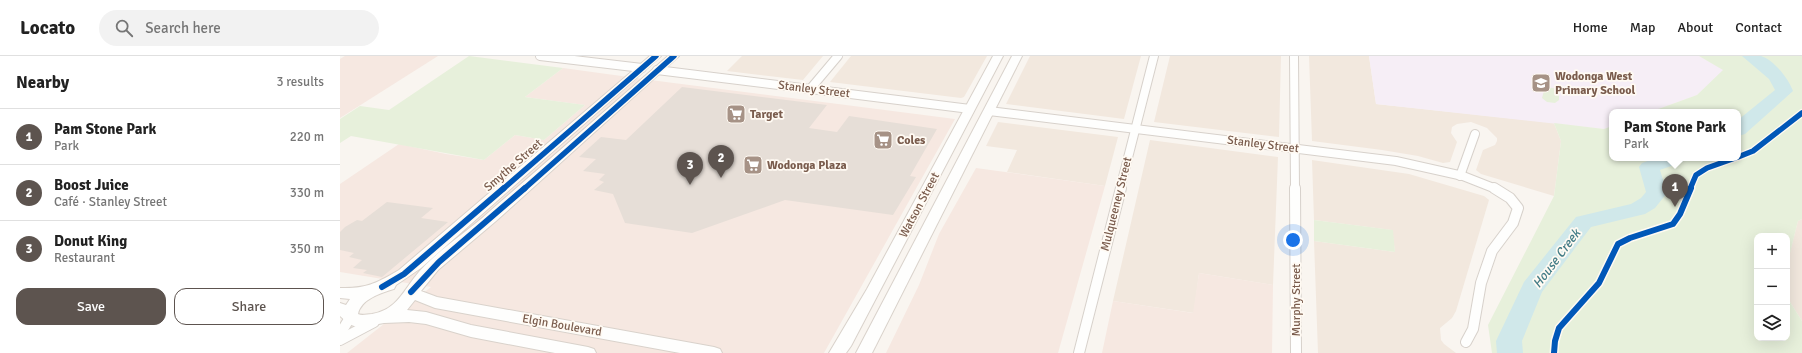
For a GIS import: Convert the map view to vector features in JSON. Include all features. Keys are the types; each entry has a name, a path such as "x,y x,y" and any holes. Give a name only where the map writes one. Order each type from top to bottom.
{"street":[{"path":"540,56 657,70"},
{"name":"Smythe Street","path":"347,314 360,300 412,268 656,56"},
{"name":"Smythe Street","path":"380,318 401,307 430,268 491,218 674,56"},
{"path":"811,88 838,56"},
{"name":"Watson Street","path":"837,353 845,342 874,290 998,56"},
{"name":"Watson Street","path":"864,353 1017,56"},
{"name":"Mulqueeney Street","path":"1079,353 1154,56"},
{"name":"Murphy Street","path":"1294,56 1296,148 1296,353"},
{"name":"Stanley Street","path":"657,70 970,109"},
{"path":"618,88 635,90"},
{"path":"981,89 999,91"},
{"path":"970,109 989,111"},
{"name":"Stanley Street","path":"989,111 1396,161 1460,176 1490,186 1508,196 1518,208 1513,224 1492,251 1482,283 1473,329 1466,342"},
{"path":"960,128 979,130"},
{"path":"1460,176 1475,134"},
{"path":"522,172 539,174"},
{"path":"472,215 491,218"},
{"path":"903,235 924,238"},
{"name":"Elgin Boulevard","path":"381,287 402,285 407,286 411,292 435,302 714,353"},
{"path":"340,293 357,294 381,287"},
{"path":"874,290 895,294"},
{"path":"340,334 347,314"},
{"name":"Elgin Boulevard","path":"347,314 358,321 409,316 426,318 470,331 588,353"},
{"path":"340,340 380,318"}],"shaded area":[{"path":"345,56 438,56 340,118 340,59"},
{"path":"742,56 823,56 803,80 727,71"},
{"path":"851,56 987,56 964,97 961,98 830,82"},
{"path":"1030,56 1141,56 1124,119 1006,104"},
{"path":"1170,56 1281,56 1279,137 1154,122"},
{"path":"1309,56 1369,56 1376,104 1554,123 1561,141 1554,196 1481,174 1476,170 1483,150 1495,145 1497,138 1487,128 1471,122 1457,124 1452,127 1451,133 1457,142 1450,162 1443,163 1418,156 1312,141"},
{"name":"Wodonga West Primary School","path":"1369,56 1699,56 1724,70 1697,95 1658,109 1609,109 1609,127 1604,129 1376,104"},
{"path":"563,68 955,119 824,353 347,353 431,287 340,272 340,184 399,144 484,160 515,135 544,140 585,105 525,97"},
{"path":"998,122 1118,137 1105,186 1007,172 1017,150 986,146"},
{"path":"1150,140 1278,157 1273,285 1199,273 1194,313 1113,301"},
{"path":"1312,160 1409,174 1484,196 1489,200 1456,311 1452,318 1440,328 1441,340 1456,353 1318,353 1314,241 1395,252 1392,230 1314,220"},
{"path":"976,168 1105,186 1058,353 886,353 919,285 939,234"},
{"path":"1802,219 1802,321 1790,302 1790,252 1798,221"},
{"path":"1199,273 1273,285 1272,353 1102,353 1113,301 1193,313"}],"green space":[{"path":"469,56 563,68 525,97 585,105 544,140 515,135 484,160 351,136 340,143 340,119 360,106 389,110"},
{"path":"1699,56 1802,56 1802,219 1798,221 1790,253 1790,233 1754,233 1754,341 1790,341 1790,302 1802,321 1802,353 1492,353 1488,325 1554,196 1561,141 1554,123 1604,129 1609,127 1609,161 1741,161 1741,109 1658,109 1697,95 1723,70"},
{"path":"1545,87 1553,88 1559,91 1559,100 1555,103 1547,102 1542,98"},
{"path":"1314,220 1393,230 1395,252 1314,241"}],"building":[{"name":"Wodonga Plaza","path":"682,87 827,105 809,128 837,132 849,116 937,129 910,176 916,177 893,215 785,200 692,233 625,223 613,194 594,190 604,182 599,180 605,174 583,171 596,159 579,157 601,137 626,140"},
{"path":"387,202 433,208 421,218 448,222 382,277 363,273 367,270 353,268 362,260 349,257 354,253 340,250 340,232 345,227 357,220 362,221"}],"waterway":[{"name":"House Creek","path":"1741,127 1784,91 1780,80 1776,75 1766,66 1750,56"},
{"name":"House Creek","path":"1510,353 1509,341 1532,288 1584,222 1638,209 1648,203 1657,193 1649,167 1666,161"}],"cycle path":[{"path":"382,287 404,274 416,264 656,56"},
{"path":"411,292 439,262 674,56"},
{"path":"1741,156 1753,151 1802,113"},
{"path":"1554,353 1555,341 1559,328 1599,283 1618,244 1630,238 1673,224 1680,214 1696,175 1707,168 1727,161"}],"place":[{"name":"Wodonga West Primary School","path":"1541,83"},
{"name":"Target","path":"736,114"},
{"name":"Coles","path":"883,140"},
{"name":"Wodonga Plaza","path":"753,165"},
{"name":"Boost Juice","path":"721,178"},
{"name":"Donut King","path":"690,185"},
{"name":"Pam Stone Park","path":"1675,207"}]}
